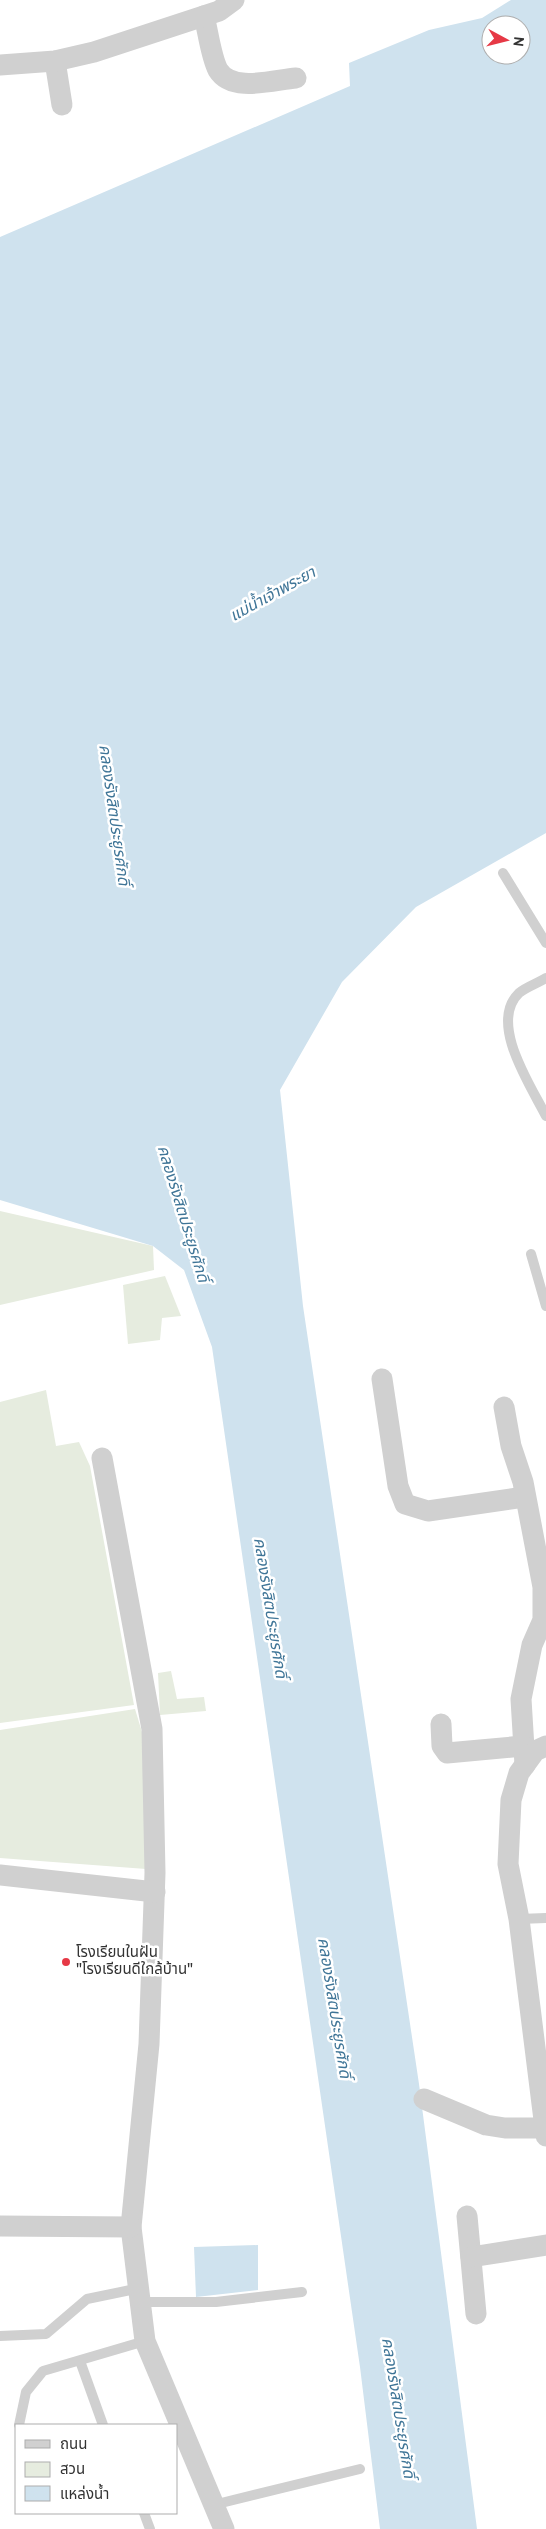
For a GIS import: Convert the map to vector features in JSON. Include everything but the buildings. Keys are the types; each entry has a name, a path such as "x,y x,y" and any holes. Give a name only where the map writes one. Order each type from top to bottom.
{"street":[{"path":"0,65 55,61 94,52 219,12 234,0"},
{"path":"204,16 218,69 227,80 242,84 296,78"},
{"path":"55,61 62,105"},
{"path":"382,1379 398,1486 406,1504 428,1511 524,1497"},
{"path":"424,2099 486,2125 546,2132 520,1919 508,1864 512,1800 524,1755 521,1699 532,1646 543,1620 543,1587 524,1497 523,1482 510,1446 504,1407"},
{"path":"102,1458 152,1729 155,1892 149,2044 132,2227 141,2295 144,2342 174,2424"},
{"path":"440,1724 442,1746 447,1753 524,1755 546,1746"},
{"path":"0,1874 155,1892"},
{"path":"467,2216 476,2314"},
{"path":"0,2226 132,2227"},
{"path":"471,2257 546,2245"},
{"path":"182,2445 224,2529"}],"lane":[{"path":"503,874 546,943"},
{"path":"546,978 519,993 510,1007 507,1029 512,1046 546,1116"},
{"path":"531,1254 546,1306"},
{"path":"520,1919 546,1918"},
{"path":"0,2336 46,2334 87,2299 141,2295 216,2302 302,2292"},
{"path":"19,2424 26,2392 42,2372 144,2342"},
{"path":"80,2361 103,2424"},
{"path":"213,2505 360,2469"},
{"path":"144,2514 150,2529"}],"green space":[{"path":"0,1211 153,1246 154,1270 0,1305"},
{"path":"165,1276 181,1316 162,1318 160,1340 128,1344 123,1285"},
{"path":"46,1390 56,1446 79,1442 90,1466 134,1705 0,1723 0,1402"},
{"path":"171,1671 177,1699 204,1697 206,1711 160,1715 158,1673"},
{"path":"135,1709 142,1732 146,1869 0,1858 0,1730"}],"water":[{"path":"511,0 546,0 546,833 416,907 342,982 280,1090 303,1306 419,2084 477,2529 380,2529 360,2367 212,1347 184,1270 153,1246 0,1200 0,237 350,86 349,63 429,30 481,18 481,65 531,65 531,15 487,15"},
{"path":"258,2245 258,2290 196,2297 194,2247"}],"place":[{"name":"โรงเรียนในฝัน \"โรงเรียนดีใกล้บ้าน\"","path":"66,1962"}],"water label":[{"name":"แม่น้ำเจ้าพระยา","path":"273,595"},
{"name":"คลองรังสิตประยูรศักดิ์","path":"113,815"},
{"name":"คลองรังสิตประยูรศักดิ์","path":"182,1214"},
{"name":"คลองรังสิตประยูรศักดิ์","path":"269,1608"},
{"name":"คลองรังสิตประยูรศักดิ์","path":"333,2008"},
{"name":"คลองรังสิตประยูรศักดิ์","path":"397,2408"}]}
